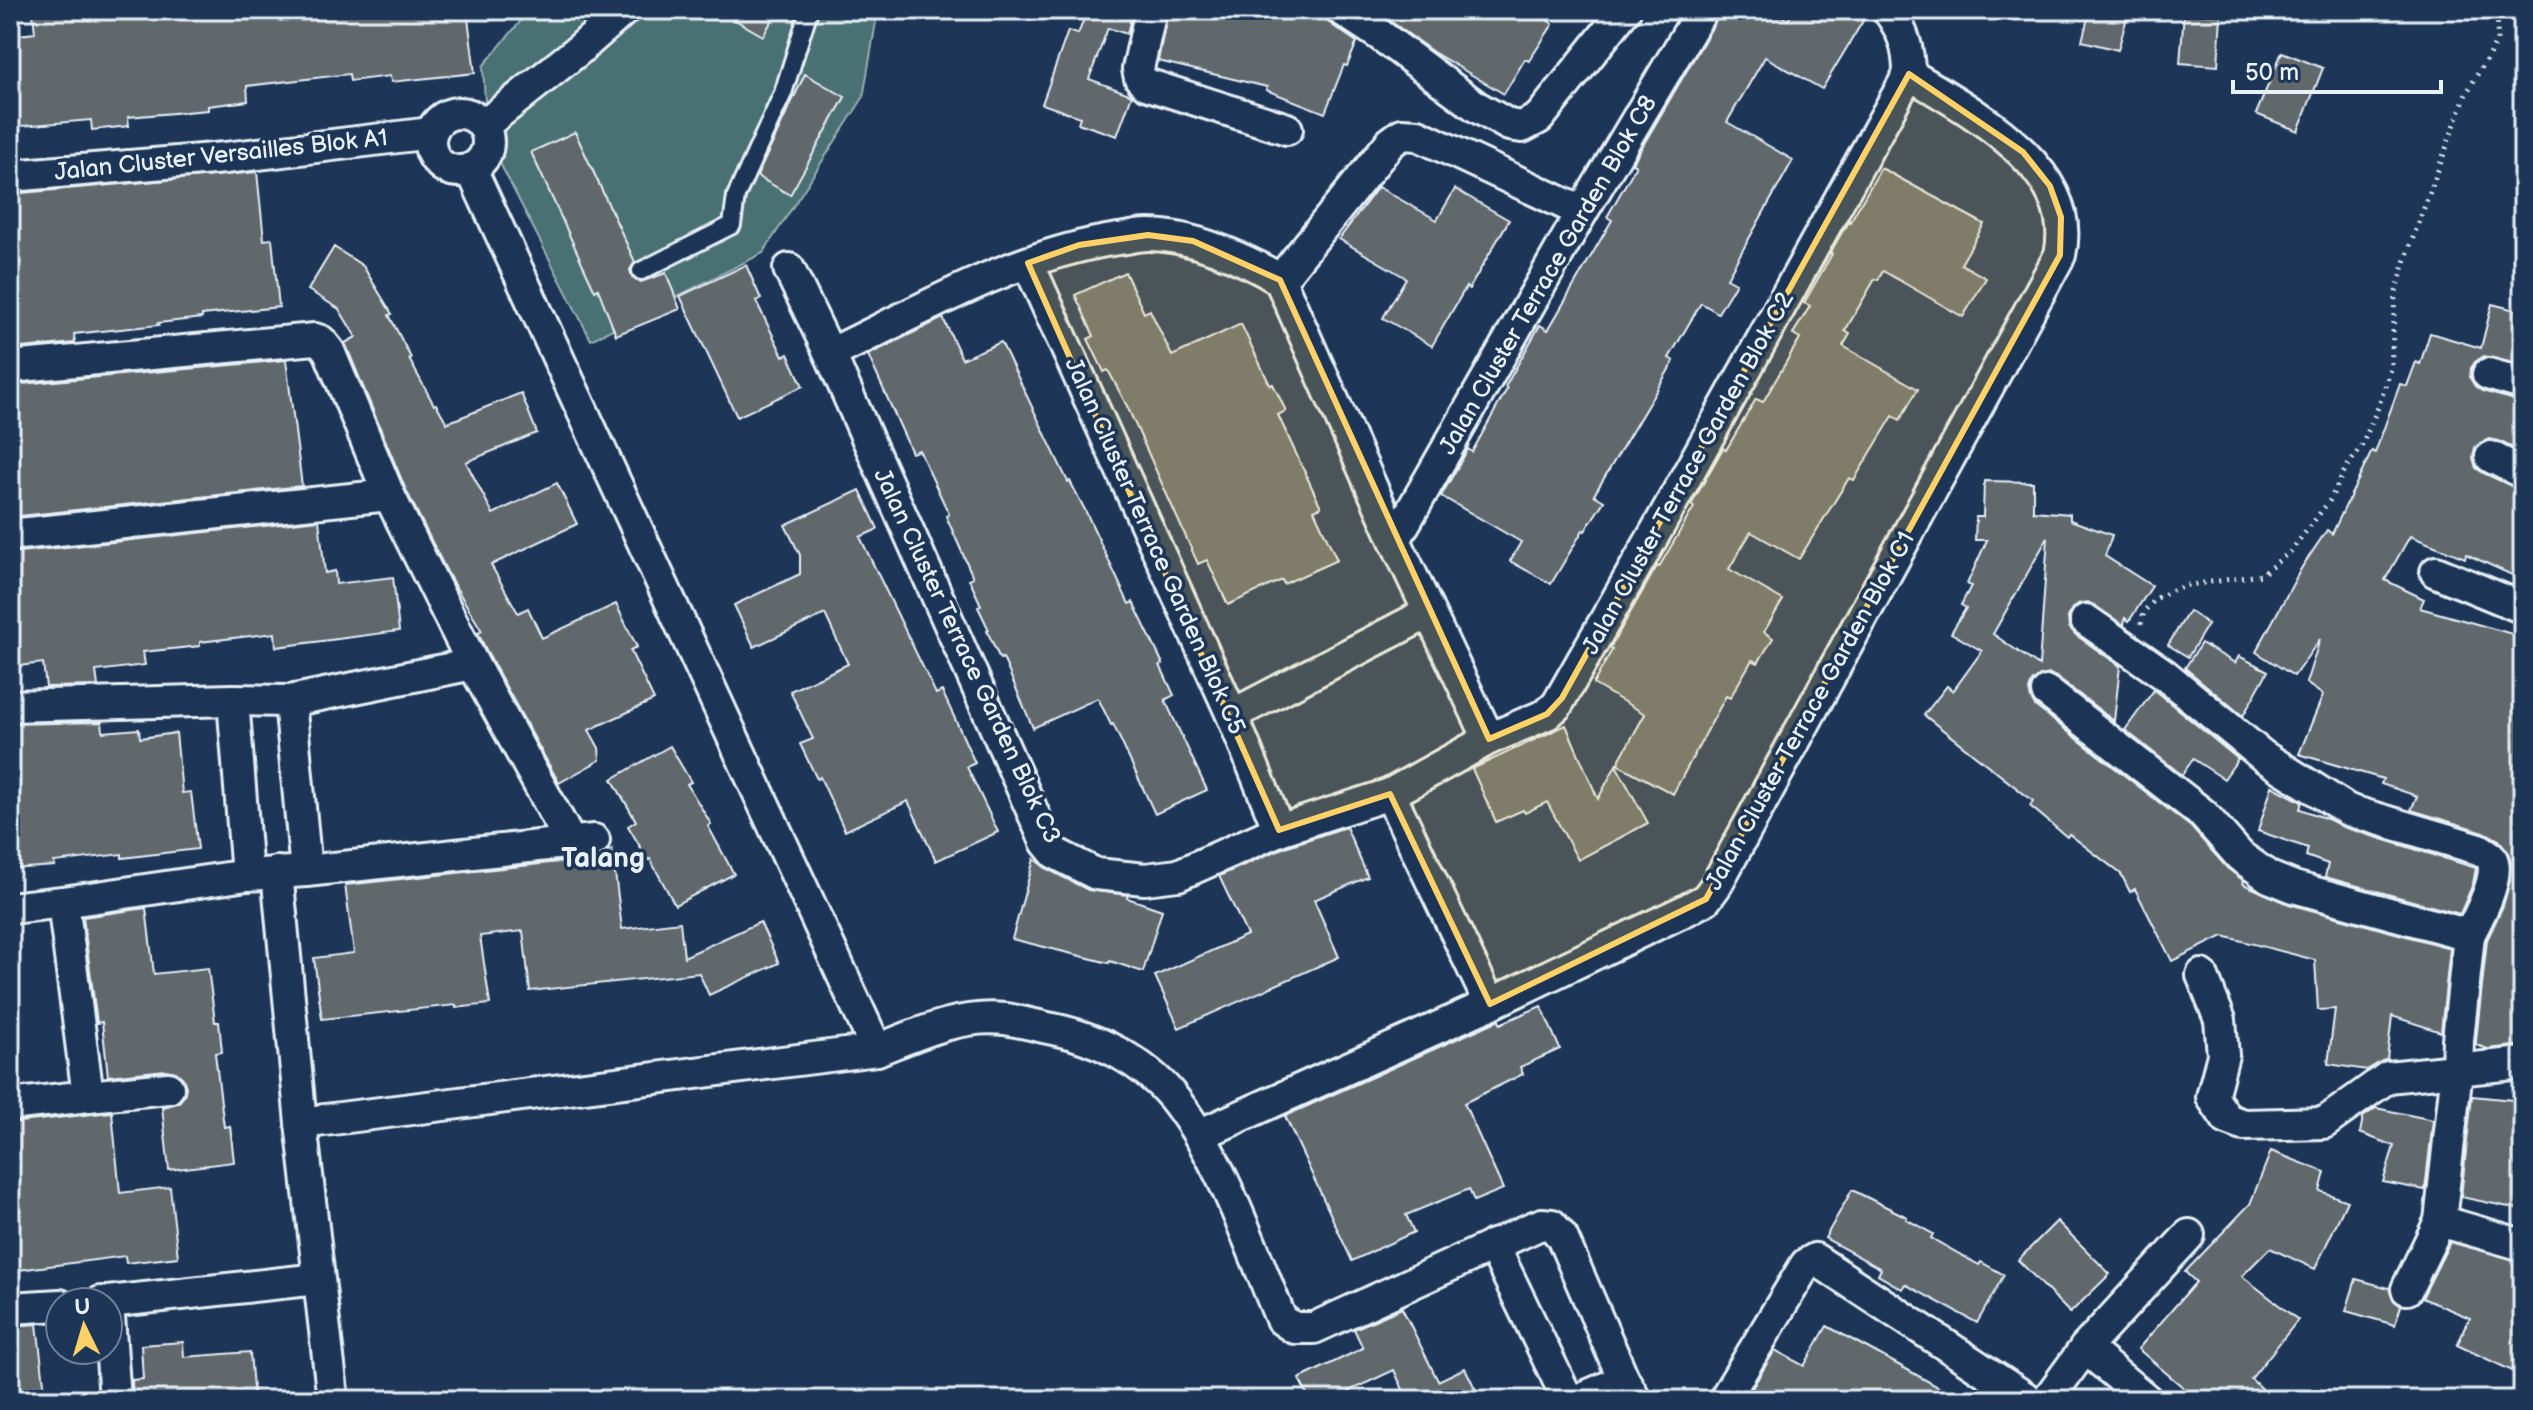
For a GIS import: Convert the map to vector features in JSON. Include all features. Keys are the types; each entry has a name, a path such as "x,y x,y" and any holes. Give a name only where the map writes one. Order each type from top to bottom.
{"street":[{"path":"483,126 624,10"},
{"path":"1151,10 1138,69 1140,78 1146,84 1287,129"},
{"path":"1342,10 1477,107 1509,125 1522,127 1539,118 1625,10"},
{"name":"Jalan Cluster Terrace Garden Blok C8","path":"1395,540 1582,212 1702,10"},
{"path":"1888,10 1902,31 1909,52 1909,74"},
{"name":"Jalan Cluster Terrace Garden Blok C2","path":"1390,794 1489,739 1547,714 1562,698 1909,74"},
{"name":"Jalan Cluster Terrace Garden Blok C1","path":"1199,1135 1490,1004 1686,910 1706,899 1715,887 2060,255 2064,238 2061,217 2050,186 2041,173 2023,152 1958,103 1909,74"},
{"path":"465,114 483,126 487,150 481,161 471,169 449,170 432,155 431,133 444,117 465,114"},
{"name":"Jalan Cluster Versailles Blok A1","path":"10,176 225,158 431,133"},
{"path":"1280,280 1390,143 1402,134 1418,135 1582,212"},
{"path":"471,169 877,1050"},
{"path":"830,354 982,281 1079,245 1148,235 1193,241 1263,269 1280,280 1428,613 1489,739"},
{"name":"Jalan Cluster Terrace Garden Blok C5","path":"1028,263 1232,715 1279,830"},
{"name":"Jalan Cluster Terrace Garden Blok C3","path":"789,269 830,354 1046,842 1055,853 1096,874 1145,879 1178,875 1279,830 1390,794"},
{"path":"10,367 315,339 321,341 329,351 389,495 473,664 582,840 247,875 10,908"},
{"path":"2488,374 2523,384"},
{"path":"2491,457 2523,473"},
{"path":"10,535 389,495"},
{"path":"2436,572 2523,608"},
{"path":"1232,715 1428,613"},
{"path":"2086,620 2136,653 2263,756 2348,810 2479,849 2489,855 2493,876 2481,912 2469,935 2440,1221 2407,1289"},
{"path":"10,706 290,701 473,664"},
{"path":"2047,692 2203,814 2240,856 2269,877 2469,935"},
{"path":"233,700 247,875"},
{"path":"290,701 292,872 301,1123 333,1400"},
{"path":"1390,794 1490,1004"},
{"path":"63,902 88,1096"},
{"path":"2202,975 2220,1020 2223,1055 2212,1097 2227,1119 2243,1125 2324,1123 2388,1077 2523,1063"},
{"path":"301,1123 877,1050 941,1024 1004,1019 1089,1038 1138,1065 1171,1095 1199,1135 1221,1177 1281,1319 1294,1328 1314,1328 1493,1245 1542,1224 1552,1225 1557,1229 1630,1390 1577,1400"},
{"path":"10,1105 168,1088"},
{"path":"2440,1221 2523,1245"},
{"path":"2047,1400 2085,1348 2189,1235"},
{"path":"1493,1245 1568,1400"},
{"path":"1724,1400 1811,1260 1821,1261 2029,1400"},
{"path":"124,1300 318,1279"},
{"path":"10,1308 44,1306"},
{"path":"2085,1348 2147,1400"},
{"path":"113,1366 115,1400"}],"lane":[{"path":"641,271 732,225 736,196 783,93 809,10"}],"path":[{"path":"2136,653 2144,611 2157,598 2182,586 2261,575 2291,551 2330,500 2362,445 2391,369 2395,295 2410,246 2466,94 2497,41 2498,10"}],"highlighted area":[{"path":"1909,74 2023,152 2050,186 2061,217 2060,255 1706,899 1490,1004 1390,794 1279,830 1028,263 1079,245 1148,235 1193,241 1280,280 1489,739 1547,714 1562,698"}],"green space":[{"path":"530,10 878,10 863,98 763,253 591,340 487,138 483,66"}],"building":[{"path":"77,10 78,17 156,10 467,10 475,73 391,82 390,76 350,81 349,74 247,86 248,101 208,106 208,110 128,117 129,126 92,130 91,120 10,127 10,36 35,33 33,13"},
{"path":"718,10 778,10 763,36"},
{"path":"1068,10 1133,10 1127,34 1108,28 1089,79 1132,95 1117,136 1078,123 1080,117 1042,104 1068,31 1078,34 1084,19 1067,13"},
{"path":"1168,10 1324,10 1326,19 1332,25 1357,42 1347,66 1344,65 1325,113 1266,90 1267,87 1158,61"},
{"path":"1375,10 1531,10 1553,24 1529,61 1525,59 1504,94 1433,52"},
{"path":"1720,10 1771,10 1788,20 1794,10 1848,10 1864,19 1822,89 1765,57 1727,122 1793,160 1727,278 1736,283 1718,313 1701,303 1669,358 1674,361 1594,495 1604,501 1551,584 1510,561 1521,542 1441,496 1468,449 1472,452 1540,325 1548,330 1612,220 1607,217 1636,166 1632,164"},
{"path":"2090,10 2129,10 2118,50 2082,41"},
{"path":"2184,12 2221,15 2218,66 2180,63"},
{"path":"2282,52 2323,68 2298,131 2256,114"},
{"path":"805,74 845,97 790,195 757,176"},
{"path":"575,132 635,262 630,270 632,277 641,282 666,273 680,309 616,335 598,289 595,291 531,152"},
{"path":"1881,168 1984,224 1961,264 1986,278 1963,317 1883,271 1878,280 1875,279 1845,331 1850,334 1843,346 1918,389 1900,420 1893,416 1854,480 1849,478 1799,559 1751,532 1729,569 1783,600 1764,632 1773,638 1758,663 1752,660 1730,698 1726,696 1673,794 1617,764 1645,714 1593,684 1612,650 1610,648 1694,507 1691,505 1723,448 1726,450 1756,399 1763,402 1800,338 1793,334 1810,306 1804,303"},
{"path":"257,172 264,240 272,239 279,307 74,334 75,343 10,349 10,194"},
{"path":"1378,187 1437,220 1455,189 1509,220 1432,346 1383,318 1406,278 1339,239"},
{"path":"334,247 363,266 392,314 389,315 409,359 447,423 521,393 537,433 466,462 493,514 557,483 577,524 491,565 518,613 528,608 542,638 616,604 637,647 630,650 654,700 589,730 599,748 600,760 559,783 489,656 478,633 482,631 449,576 405,488 345,343 356,337 339,309 308,290"},
{"path":"746,265 761,299 756,301 783,356 788,354 803,386 737,417 680,296"},
{"path":"1125,272 1144,313 1150,310 1172,356 1241,324 1286,411 1278,415 1321,507 1314,510 1337,560 1284,584 1282,580 1228,605 1207,560 1198,564 1127,406 1108,370 1104,372 1088,339 1094,336 1075,295"},
{"path":"2492,304 2523,312 2523,365 2484,356 2471,368 2470,378 2482,391 2523,402 2523,453 2489,439 2475,448 2473,459 2476,468 2483,473 2523,491 2523,580 2466,554 2465,558 2410,536 2385,580 2424,599 2420,608 2523,637 2523,1042 2522,1045 2488,1049 2476,1045 2476,1041 2487,940 2503,906 2510,881 2511,860 2507,850 2499,840 2484,832 2411,810 2417,796 2381,784 2383,779 2299,754 2323,695 2306,683 2320,639 2294,676 2256,652 2302,567 2327,530 2332,534 2372,451 2375,453 2400,384 2407,386 2416,362 2420,364 2430,333 2481,348"},
{"path":"943,318 962,359 1001,342 1129,604 1133,602 1163,664 1160,665 1174,695 1165,700 1207,790 1155,814 1098,698 1033,728 1003,658 1000,659 987,631 978,607 981,605 969,579 973,577 946,516 949,514 919,450 912,453 868,355"},
{"path":"286,360 302,486 10,517 10,385"},
{"path":"1984,481 2033,482 2033,511 2070,514 2070,520 2112,535 2105,556 2152,586 2129,621 2125,618 2124,625 2088,602 2078,604 2068,618 2069,627 2076,635 2120,666 2114,721 2050,674 2032,682 2029,690 2035,706 2191,827 2227,868 2244,881 2243,884 2289,904 2450,948 2441,1032 2392,1016 2387,1059 2367,1070 2328,1064 2335,1009 2318,1010 2315,960 2223,936 2172,961 2135,889 2130,892 2121,874 2069,834 2067,837 2030,806 2033,801 1924,715 1947,686 1953,691 1982,651 1951,633 1966,608 1961,605 1971,586 1967,584 1987,540 1975,540 1976,517 1983,517","holes":["2048,537 2039,666 1993,634"]},
{"path":"860,490 878,529 860,537 936,694 942,691 975,763 967,767 998,832 936,861 908,801 845,831 820,777 817,779 800,744 813,739 790,691 848,664 825,614 754,647 734,605 800,574 800,555 785,525"},
{"path":"319,520 325,573 335,571 336,584 393,577 399,631 276,647 275,633 143,652 145,665 96,671 98,686 46,687 43,663 10,667 10,553"},
{"path":"2189,611 2208,624 2188,657 2168,645"},
{"path":"2201,643 2235,663 2239,656 2268,671 2243,716 2185,668"},
{"path":"2154,690 2238,759 2224,779 2193,759 2182,775 2125,730"},
{"path":"102,722 103,732 139,729 140,738 176,733 182,793 191,792 198,849 122,858 122,854 54,862 55,866 10,869 10,724"},
{"path":"1566,725 1598,799 1616,765 1648,823 1578,860 1547,802 1496,822 1472,769"},
{"path":"670,746 691,782 687,784 711,824 708,826 734,874 675,905 628,826 636,821 612,779"},
{"path":"2272,786 2302,802 2300,809 2343,827 2476,868 2473,884 2460,914 2325,877 2328,864 2306,856 2308,848 2258,831"},
{"path":"1346,827 1368,877 1314,900 1339,957 1179,1028 1155,976 1247,935 1219,876 1285,847"},
{"path":"612,849 622,929 680,922 684,957 760,922 779,963 709,995 699,973 530,991 523,931 480,936 490,1004 322,1019 314,958 354,953 345,885 596,858"},
{"path":"1034,859 1088,890 1128,895 1127,898 1162,910 1143,972 1110,961 1012,939"},
{"path":"146,908 154,974 208,968 215,1022 219,1022 222,1052 215,1053 224,1127 230,1126 234,1162 169,1170 162,1107 178,1103 184,1096 186,1087 183,1078 176,1072 166,1070 108,1076 102,1022 97,1023 83,917"},
{"path":"1541,1006 1560,1049 1520,1067 1523,1074 1464,1103 1503,1189 1474,1201 1469,1189 1406,1215 1414,1232 1352,1261 1285,1116 1499,1020 1500,1024"},
{"path":"2472,1096 2523,1101 2523,1210 2461,1197"},
{"path":"2376,1108 2433,1120 2425,1190 2383,1182 2394,1146 2360,1133 2363,1117"},
{"path":"112,1112 120,1193 170,1187 178,1257 126,1263 125,1256 10,1271 10,1123"},
{"path":"2271,1151 2325,1172 2320,1191 2347,1201 2315,1269 2270,1248 2242,1276 2298,1320 2251,1379 2273,1400 2198,1400 2138,1349 2196,1282 2185,1272 2250,1204"},
{"path":"1852,1190 1907,1217 1933,1234 1931,1238 1979,1265 1981,1262 2004,1275 1977,1323 1905,1284 1902,1289 1878,1275 1881,1269 1825,1238"},
{"path":"2057,1221 2110,1274 2070,1313 2018,1260"},
{"path":"2450,1242 2523,1262 2523,1376 2457,1345 2470,1318 2422,1298"},
{"path":"2356,1279 2389,1288 2393,1300 2401,1306 2395,1325 2346,1311"},
{"path":"1402,1308 1438,1381 1465,1368 1481,1400 1398,1400 1406,1396 1394,1370 1349,1391 1353,1400 1310,1400 1299,1379 1363,1348 1354,1329"},
{"path":"37,1324 46,1400 10,1400 10,1326"},
{"path":"1827,1326 1961,1400 1745,1400 1775,1350 1804,1366"},
{"path":"183,1342 184,1357 250,1352 254,1400 133,1400 132,1380 143,1379 141,1345"}],"district":[{"name":"Talang","path":"603,858"}]}
